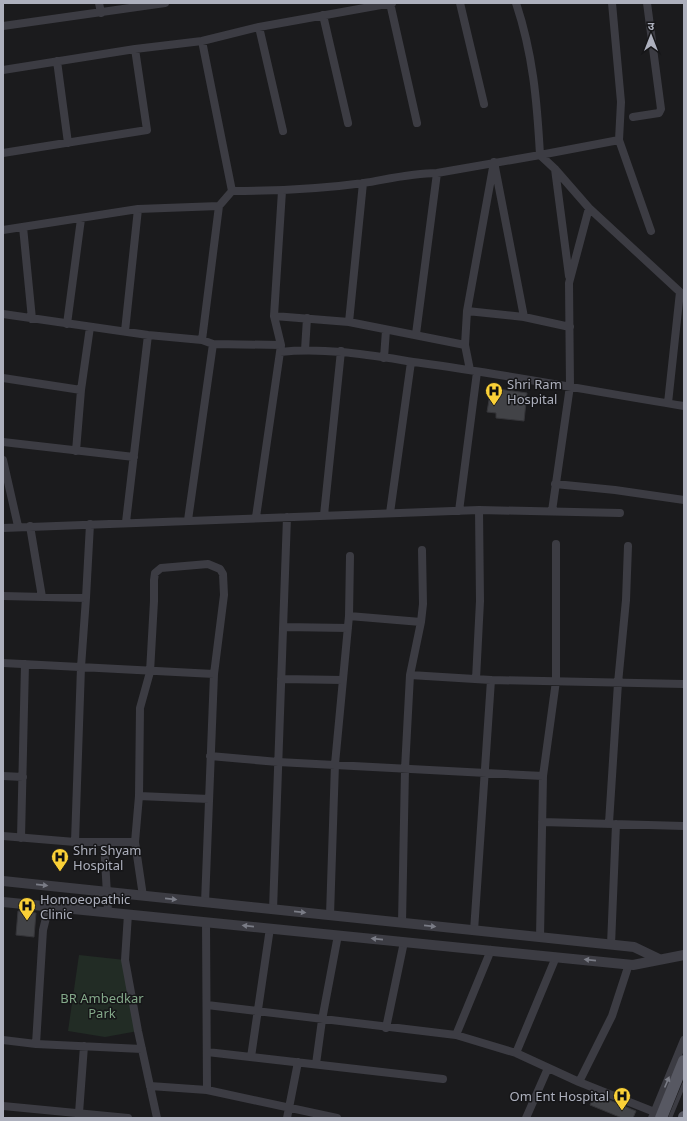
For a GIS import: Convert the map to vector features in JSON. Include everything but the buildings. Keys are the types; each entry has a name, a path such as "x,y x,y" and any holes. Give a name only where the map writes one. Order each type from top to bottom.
{"main road":[{"path":"660,1116 684,1061"}],"street":[{"path":"98,3 101,13"},
{"path":"3,26 164,3"},
{"path":"3,70 135,49 202,41 259,27 391,3 417,123"},
{"path":"460,3 484,104"},
{"path":"516,3 527,35 535,89 540,155 555,168 589,208 680,292 668,403"},
{"path":"612,3 621,102 619,140 650,231"},
{"path":"633,117 659,113 661,109 647,3"},
{"path":"323,15 348,123"},
{"path":"259,27 283,131"},
{"path":"202,41 232,192"},
{"path":"3,153 147,130 135,49"},
{"path":"57,61 68,143"},
{"path":"202,340 219,206 232,192 282,191 363,183 540,155 619,140"},
{"path":"460,511 474,371 465,345 467,311 494,162"},
{"path":"494,162 524,317"},
{"path":"552,511 570,386 569,283 555,168"},
{"path":"416,334 437,172"},
{"path":"350,322 363,183"},
{"path":"256,517 281,349 274,316 282,191"},
{"path":"3,230 138,209 219,206"},
{"path":"569,283 589,208"},
{"path":"125,331 138,209"},
{"path":"67,324 81,219"},
{"path":"23,227 32,320"},
{"path":"467,311 524,317 570,327"},
{"path":"3,314 32,320 148,335 202,340 213,344 281,349 341,351 570,386 684,406"},
{"path":"274,316 350,322 465,345"},
{"path":"305,350 307,318"},
{"path":"76,452 81,390 90,327"},
{"path":"384,358 386,330"},
{"path":"126,522 148,335"},
{"path":"188,520 213,344"},
{"path":"324,515 341,351"},
{"path":"390,513 411,362"},
{"path":"3,378 81,390"},
{"path":"3,442 76,452 134,457"},
{"path":"3,460 18,526"},
{"path":"555,484 615,490 684,500"},
{"path":"476,679 480,601 479,510"},
{"path":"3,528 18,526 479,510 620,513"},
{"path":"252,1057 273,910 287,517"},
{"path":"75,842 80,667 90,524"},
{"path":"30,526 42,596"},
{"path":"541,956 543,776 556,681 556,544"},
{"path":"611,945 613,824 618,683 626,600 628,546"},
{"path":"386,1028 404,942 405,769 410,675 421,622 423,604 422,550"},
{"path":"330,916 335,764 349,616 350,556"},
{"path":"143,896 136,842 139,796 140,708 150,672 155,573 160,568 208,564 220,568 223,574 224,594 214,674 205,903"},
{"path":"3,596 86,598"},
{"path":"349,616 421,622"},
{"path":"283,627 348,628"},
{"path":"3,663 150,672 214,674"},
{"path":"21,838 25,664"},
{"path":"410,675 491,680 684,684"},
{"path":"281,679 343,680"},
{"path":"474,930 491,680"},
{"path":"210,756 278,762 543,776"},
{"path":"3,776 23,777"},
{"path":"139,796 209,799"},
{"path":"542,822 684,826"},
{"path":"3,836 75,842 136,842"},
{"path":"104,842 109,892 108,912"},
{"path":"3,881 634,947 659,959"},
{"path":"3,902 629,964 684,955"},
{"path":"36,1044 43,930 49,906"},
{"path":"128,914 125,960 157,1118"},
{"path":"206,922 207,1090"},
{"path":"316,1064 322,1020 338,935"},
{"path":"456,1035 491,950"},
{"path":"516,1053 556,957"},
{"path":"579,1082 612,1016 629,964"},
{"path":"207,1005 386,1028 456,1035 516,1053 579,1082 660,1116 684,1040"},
{"path":"3,1040 36,1044 142,1049"},
{"path":"79,1113 84,1046"},
{"path":"207,1052 442,1079"},
{"path":"287,1118 298,1062"},
{"path":"526,1118 548,1068"},
{"path":"150,1086 207,1090 337,1118"},
{"path":"3,1106 128,1118"}],"lane":[{"path":"660,1116 684,1084"}],"green space":[{"name":"BR Ambedkar Park","path":"79,955 125,960 138,1031 105,1037 68,1031"}],"place":[{"name":"Shri Ram Hospital","path":"494,406"},
{"name":"Shri Shyam Hospital","path":"60,872"},
{"name":"Homoeopathic Clinic","path":"27,921"},
{"name":"Om Ent Hospital","path":"622,1111"}]}
